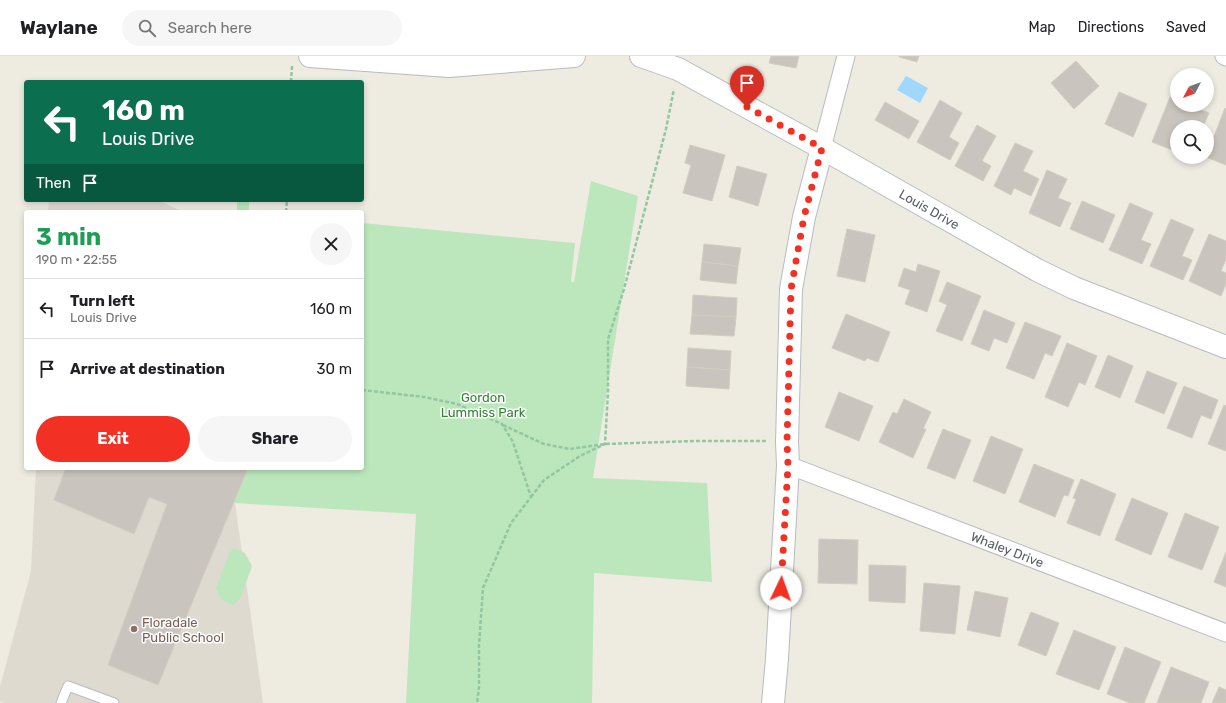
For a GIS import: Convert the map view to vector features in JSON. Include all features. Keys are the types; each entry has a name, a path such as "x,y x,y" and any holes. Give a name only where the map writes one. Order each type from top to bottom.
{"street":[{"path":"303,58 449,66 574,56"},
{"name":"Louis Drive","path":"641,56 678,69 822,148 1037,270 1074,288 1226,347"},
{"path":"773,703 777,659 788,465 787,442 791,289 804,217 846,56"},
{"name":"Whaley Drive","path":"788,465 1226,633"}],"lane":[{"path":"61,703 68,686 114,703"}],"path":[{"path":"292,80 303,58"},
{"path":"605,444 608,392 608,339 624,289 666,129 678,69"},
{"path":"364,390 424,396 456,404 544,444 570,449 605,444 694,441 787,442"},
{"path":"502,424 514,442 531,497"},
{"path":"477,703 483,588 511,524 544,480 580,456 605,444"}],"shaded area":[{"path":"49,202 162,202 180,210 48,210"},
{"name":"Floradale Public School","path":"36,470 236,470 235,503 263,703 4,703 0,701 0,687 31,571"}],"green space":[{"name":"Gordon Lummiss Park","path":"591,181 638,196 593,478 707,483 712,582 594,573 592,703 406,703 416,514 235,503 236,470 364,470 364,223 575,243 571,282 574,282"},
{"path":"237,202 249,202 249,210 237,210"},
{"path":"234,548 245,553 252,566 241,597 234,605 223,601 216,588 229,553"}],"water":[{"path":"906,76 928,88 920,103 897,90"}],"building":[{"path":"771,56 799,56 796,68 769,63"},
{"path":"899,56 919,56 917,62"},
{"path":"1076,61 1099,86 1074,109 1051,83"},
{"path":"1119,92 1147,104 1133,137 1105,124"},
{"path":"1170,97 1170,112 1209,113 1206,120 1170,120 1170,149 1152,142"},
{"path":"940,100 962,113 949,137 959,143 950,160 917,142"},
{"path":"885,102 919,121 909,139 875,120"},
{"path":"1225,108 1226,165 1214,160 1214,136"},
{"path":"977,125 996,136 982,161 991,166 983,181 955,166"},
{"path":"1015,143 1033,151 1023,171 1039,179 1031,196 1014,188 1011,195 994,186"},
{"path":"690,145 725,155 712,201 683,193 691,165 685,163"},
{"path":"737,166 767,174 758,206 729,197"},
{"path":"1047,170 1067,179 1058,198 1071,203 1060,227 1029,213"},
{"path":"1082,201 1115,215 1103,243 1070,229"},
{"path":"1130,203 1153,213 1141,240 1151,244 1142,264 1109,250"},
{"path":"1171,219 1194,229 1182,256 1192,260 1183,280 1150,266"},
{"path":"847,229 875,235 865,282 837,276"},
{"path":"1209,234 1226,241 1226,259 1221,271 1226,273 1226,284 1221,296 1189,281"},
{"path":"704,244 741,248 738,266 702,262"},
{"path":"702,262 738,266 736,284 700,280"},
{"path":"918,264 940,271 927,312 905,304 910,290 898,286 904,268 916,272"},
{"path":"947,282 981,296 962,341 936,331 947,305 939,301"},
{"path":"693,295 737,298 736,317 692,315"},
{"path":"984,310 1015,323 1007,343 994,338 989,351 971,344"},
{"path":"846,314 890,332 878,362 867,358 865,361 832,348"},
{"path":"692,315 736,317 734,336 690,334"},
{"path":"1025,322 1061,336 1052,356 1045,353 1034,379 1006,368"},
{"path":"1067,343 1097,356 1085,385 1079,382 1068,407 1045,397"},
{"path":"688,348 731,351 730,370 687,367"},
{"path":"1108,355 1133,366 1120,398 1095,387"},
{"path":"687,367 730,370 729,389 686,386"},
{"path":"1147,371 1177,383 1164,414 1135,402"},
{"path":"1184,386 1218,400 1211,419 1201,415 1192,438 1167,428"},
{"path":"839,392 873,406 859,441 825,427"},
{"path":"904,399 931,412 923,429 926,429 913,458 879,442 893,412 897,414"},
{"path":"1224,405 1226,406 1226,451 1208,444"},
{"path":"943,429 971,440 955,479 927,468"},
{"path":"991,436 1023,449 1005,494 973,481"},
{"path":"1034,464 1074,480 1068,496 1064,495 1055,517 1019,502"},
{"path":"65,470 247,470 158,685 108,665 167,504 149,497 134,534 54,500"},
{"path":"1081,479 1116,494 1100,536 1067,523 1076,499 1073,498"},
{"path":"1132,498 1168,513 1151,555 1115,540"},
{"path":"1185,513 1219,527 1202,570 1168,557"},
{"path":"819,539 858,540 857,584 818,583"},
{"path":"1226,552 1226,587 1214,582"},
{"path":"869,565 906,566 905,603 869,601"},
{"path":"924,583 960,586 955,634 920,631"},
{"path":"975,591 1008,598 1000,637 967,630"},
{"path":"1031,612 1059,623 1046,656 1018,645"},
{"path":"1074,630 1116,647 1099,690 1056,674"},
{"path":"1125,647 1161,662 1144,703 1130,703 1107,694"},
{"path":"1171,667 1209,682 1201,703 1157,703"},
{"path":"1219,687 1226,690 1226,703 1212,703"}],"place":[{"name":"Floradale Public School","path":"134,629"}],"route":[{"path":"747,107 822,148 804,217 791,289 787,442 788,465 781,589"}]}
